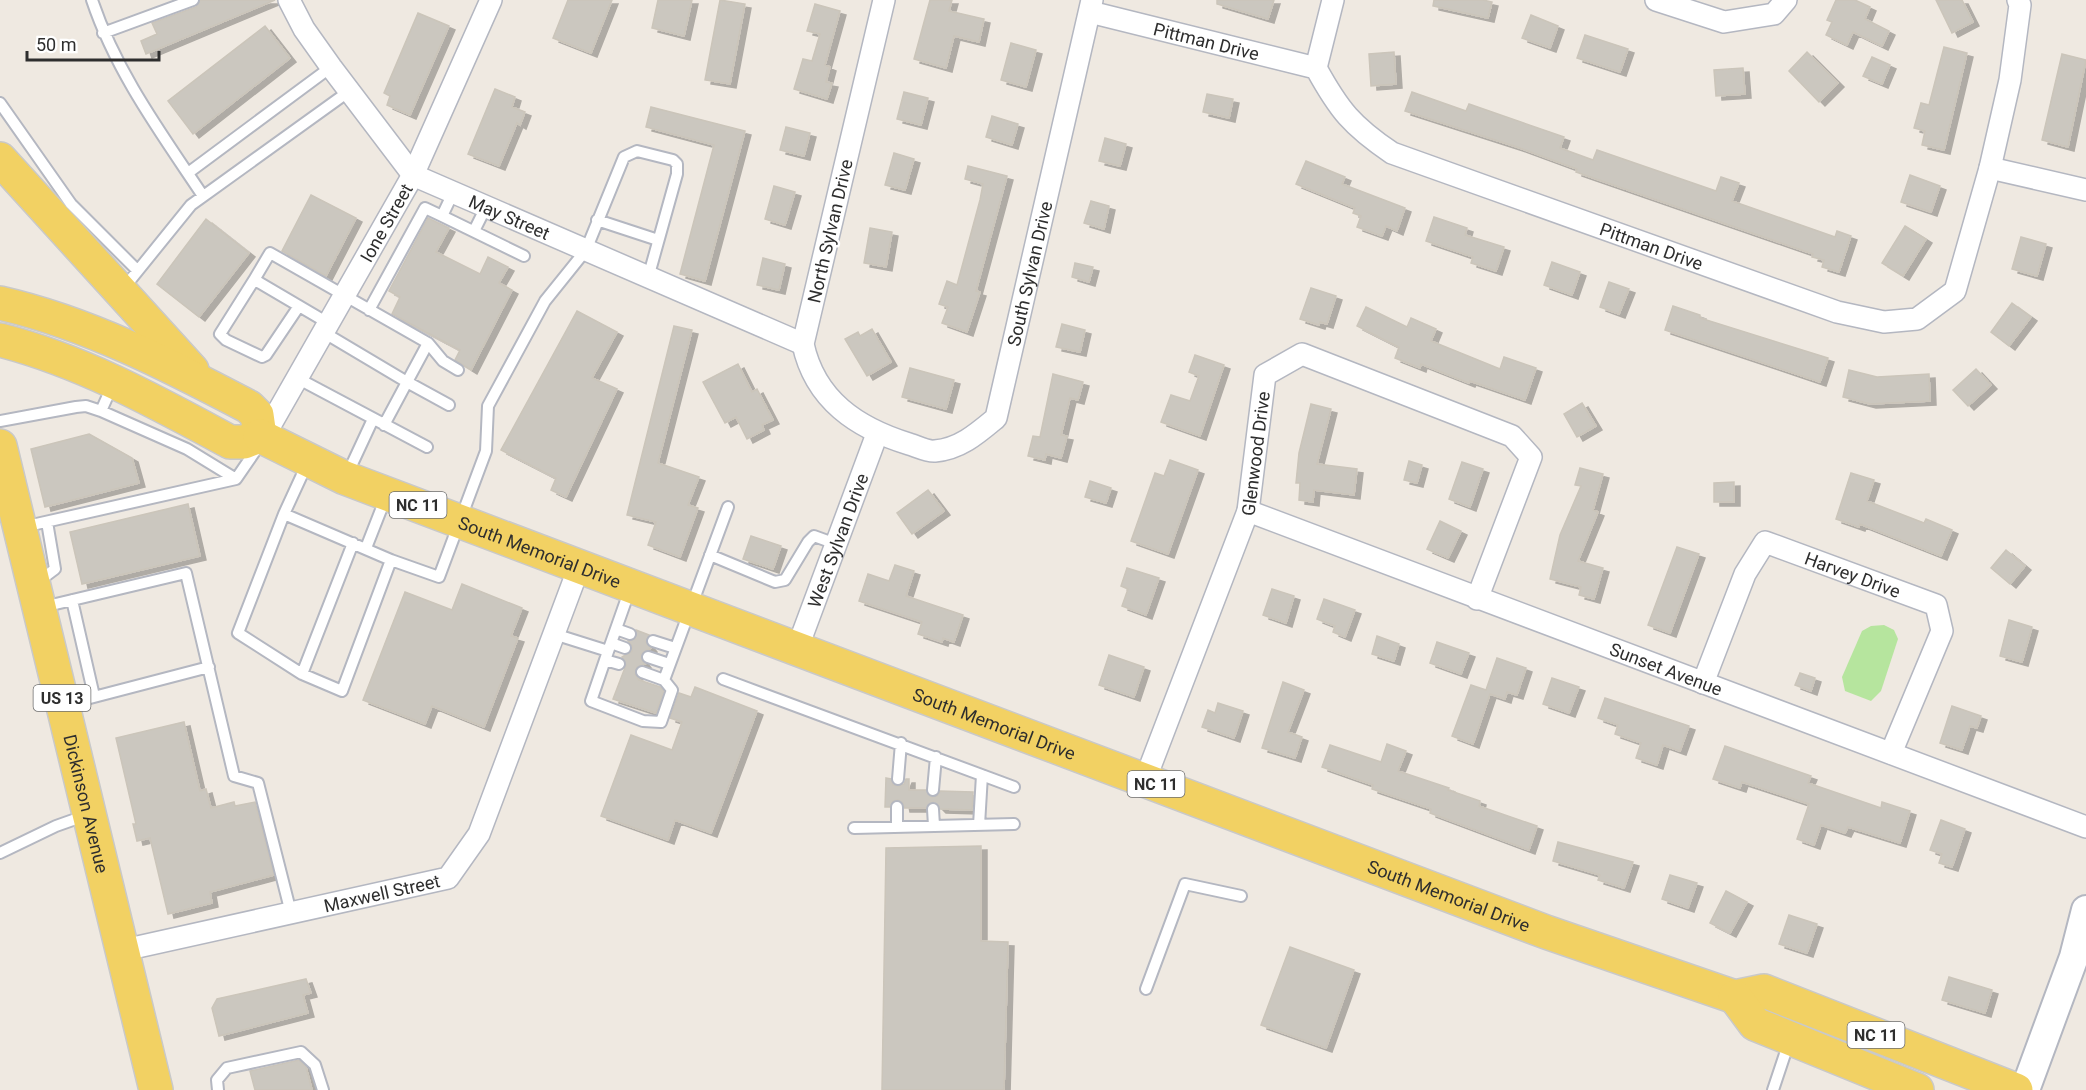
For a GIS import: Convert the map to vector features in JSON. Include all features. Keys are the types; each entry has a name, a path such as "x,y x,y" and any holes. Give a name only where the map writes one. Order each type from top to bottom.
{"main road":[{"path":"0,159 40,185 129,280 203,383"},
{"path":"0,303 46,315 165,363 249,407 257,415 262,437 244,442 230,442 114,381 51,356 0,340"},
{"name":"South Memorial Drive","path":"262,437 345,477 579,567 1546,932 1735,997"},
{"name":"Dickinson Avenue","path":"0,446 34,525 36,593 79,700 90,814 156,1090"},
{"path":"2025,1090 2074,957 2086,910"},
{"name":"NC 11","path":"1917,1090 1755,1024 1735,997 1764,991 2016,1090"}],"street":[{"name":"May Street","path":"289,0 304,29 331,68 412,175 803,344"},
{"name":"Ione Street","path":"262,437 412,175 491,0"},
{"name":"North Sylvan Drive","path":"803,344 884,0"},
{"path":"1316,68 1333,0"},
{"path":"1656,0 1724,22 1774,15 1786,0"},
{"name":"Pittman Drive","path":"1091,6 1316,68 1337,107 1362,133 1392,153 1837,312 1884,322 1917,319 1954,291 1990,168 2010,80 2020,5 2018,0"},
{"name":"South Sylvan Drive","path":"877,434 934,451 968,441 996,418 1091,6"},
{"path":"1990,168 2086,190"},
{"path":"803,344 808,365 843,412 877,434"},
{"name":"Glenwood Drive","path":"1145,780 1248,511 1265,375 1302,354 1512,436 1532,457 1477,599"},
{"name":"West Sylvan Drive","path":"798,649 877,434"},
{"name":"Sunset Avenue","path":"1248,511 2086,827"},
{"name":"Harvey Drive","path":"1703,683 1745,574 1765,542 1936,604 1942,631 1891,753"},
{"name":"Maxwell Street","path":"124,950 448,878 479,834 579,567"}],"lane":[{"path":"92,0 103,33 136,96 203,196"},
{"path":"103,33 193,0"},
{"path":"188,173 331,68"},
{"path":"129,280 169,228 203,196 348,92"},
{"path":"0,103 40,185"},
{"path":"284,514 391,560 439,577 486,451 488,406 545,301 586,250 624,157 637,151 673,160 677,164 677,174 648,278"},
{"path":"442,216 453,193"},
{"path":"474,231 486,207"},
{"path":"369,310 425,208 524,256"},
{"path":"597,220 658,240"},
{"path":"299,306 266,355 262,357 226,340 220,334 270,253 428,343 443,361 458,370"},
{"path":"254,280 299,306 326,328 407,382 449,405"},
{"path":"384,425 428,343"},
{"path":"297,378 427,447"},
{"path":"101,411 114,381"},
{"path":"0,421 86,406 187,449 236,479"},
{"path":"345,477 373,419"},
{"path":"34,525 236,479 244,471 262,437"},
{"path":"309,461 284,514 238,633 302,674 342,691 391,560"},
{"path":"366,548 387,493"},
{"path":"664,680 728,507"},
{"path":"710,555 775,582 785,580 814,536 836,544"},
{"path":"302,674 353,543"},
{"path":"36,593 72,600 186,573 234,776 258,783 291,913"},
{"path":"631,586 591,701 643,721 661,722 672,690 664,680 642,672"},
{"path":"72,600 79,700 209,668"},
{"path":"616,629 630,634"},
{"path":"554,634 608,651 625,648"},
{"path":"653,641 675,648"},
{"path":"608,651 619,664"},
{"path":"648,657 669,664"},
{"path":"723,679 901,743 1014,787"},
{"path":"898,779 901,743"},
{"path":"933,790 936,757"},
{"path":"979,825 982,775"},
{"path":"897,807 897,827"},
{"path":"933,808 934,826"},
{"path":"0,853 56,826 90,814"},
{"path":"854,828 1014,824"},
{"path":"1146,989 1185,884 1241,896"},
{"path":"1773,1090 1790,1039"},
{"path":"218,1090 217,1080 227,1068 301,1052 315,1065 323,1090"}],"green space":[{"path":"1884,625 1894,630 1898,639 1881,691 1871,701 1845,691 1842,677 1862,631 1871,626"}],"building":[{"path":"200,0 275,0 146,54 141,41 157,34 152,23 196,7"},
{"path":"568,0 612,0 591,53 553,38"},
{"path":"658,0 692,0 684,36 652,28"},
{"path":"720,0 745,4 730,84 705,80"},
{"path":"930,0 952,0 949,11 984,19 979,42 954,36 946,68 914,59"},
{"path":"1217,0 1274,0 1268,19 1217,4"},
{"path":"1434,0 1492,2 1488,18 1433,6"},
{"path":"1836,0 1855,0 1870,7 1865,19 1889,31 1882,46 1853,32 1847,45 1826,35 1832,22 1827,20"},
{"path":"1936,0 1962,0 1973,22 1952,33"},
{"path":"815,4 840,11 825,65 830,67 826,82 832,83 827,99 794,89 803,59 812,61 820,34 807,31"},
{"path":"418,13 449,26 410,115 387,105 390,96 384,93"},
{"path":"1531,15 1558,26 1550,48 1522,38"},
{"path":"265,26 290,58 193,134 168,101"},
{"path":"1585,35 1628,49 1620,72 1577,58"},
{"path":"1011,43 1036,50 1026,87 1001,80"},
{"path":"1944,47 1967,53 1944,150 1922,145 1925,131 1914,128 1921,103 1929,105"},
{"path":"1394,52 1396,84 1371,86 1369,54"},
{"path":"1807,52 1838,83 1819,102 1789,71"},
{"path":"2062,54 2086,60 2068,147 2042,140"},
{"path":"1872,57 1890,65 1882,84 1863,76"},
{"path":"1743,68 1745,94 1716,96 1714,70"},
{"path":"495,89 515,97 512,107 525,112 520,125 517,123 499,166 468,154"},
{"path":"904,92 928,98 921,125 897,119"},
{"path":"1412,92 1466,111 1469,104 1564,137 1560,148 1593,160 1597,150 1716,191 1721,177 1739,183 1732,201 1835,237 1837,231 1851,236 1839,272 1822,267 1824,260 1812,257 1813,254 1576,172 1577,169 1517,147 1405,111"},
{"path":"1207,94 1233,99 1229,118 1203,112"},
{"path":"651,107 745,131 705,281 680,274 714,145 646,127"},
{"path":"992,116 1018,124 1012,145 986,137"},
{"path":"786,127 810,133 804,156 780,150"},
{"path":"1105,138 1126,144 1120,166 1099,161"},
{"path":"894,153 914,159 905,190 885,185"},
{"path":"1306,161 1345,177 1342,184 1405,208 1397,231 1386,226 1382,236 1357,227 1361,216 1353,213 1355,208 1296,184"},
{"path":"968,166 1007,176 976,291 980,292 967,332 942,323 948,307 939,304 947,281 957,285 980,200 983,184 965,179"},
{"path":"1910,175 1940,186 1931,212 1901,202"},
{"path":"774,186 795,192 785,225 765,219"},
{"path":"311,195 356,218 326,276 282,251"},
{"path":"1091,201 1109,206 1104,229 1084,223"},
{"path":"1434,217 1467,228 1465,235 1504,247 1496,271 1471,263 1473,257 1426,241"},
{"path":"428,218 449,228 436,252 480,274 488,257 508,267 499,283 512,290 471,370 455,360 460,350 392,314 400,297 389,291"},
{"path":"206,219 249,253 199,317 157,284"},
{"path":"1905,226 1926,239 1903,276 1882,263"},
{"path":"870,228 892,232 886,267 864,263"},
{"path":"2021,237 2046,244 2037,276 2012,269"},
{"path":"763,258 785,264 779,290 757,285"},
{"path":"1552,262 1580,272 1572,295 1544,285"},
{"path":"1075,263 1093,267 1089,282 1072,277"},
{"path":"1609,282 1629,289 1619,314 1600,307"},
{"path":"1311,288 1336,296 1327,324 1320,322 1319,325 1300,319"},
{"path":"2012,303 2031,317 2009,346 1991,332"},
{"path":"1673,306 1700,315 1700,318 1828,358 1820,382 1665,330"},
{"path":"1366,307 1407,327 1411,318 1436,329 1431,341 1500,369 1504,357 1536,368 1525,400 1470,381 1469,383 1421,364 1420,368 1395,358 1399,347 1357,326"},
{"path":"577,311 617,332 592,378 617,389 566,497 551,490 556,478 501,450"},
{"path":"1062,324 1085,330 1080,352 1056,347"},
{"path":"674,326 692,330 658,463 699,477 688,505 698,508 680,557 648,545 656,522 627,515"},
{"path":"872,329 891,362 867,376 845,339 858,332 860,336"},
{"path":"1195,355 1224,365 1200,436 1161,422 1171,395 1190,401 1199,376 1189,372"},
{"path":"738,364 752,392 757,389 773,420 762,425 764,430 747,439 736,417 725,423 703,382"},
{"path":"910,368 954,380 946,409 902,397"},
{"path":"1976,369 1991,385 1968,406 1953,390"},
{"path":"1849,370 1877,377 1929,374 1930,401 1870,404 1843,397"},
{"path":"1053,374 1083,382 1078,400 1070,398 1061,435 1067,436 1061,458 1046,454 1045,460 1028,456 1033,436 1040,437"},
{"path":"1582,403 1596,426 1577,437 1564,414"},
{"path":"1311,404 1331,409 1317,464 1357,469 1354,495 1314,490 1313,502 1299,500 1300,483 1296,483 1299,453"},
{"path":"89,434 132,458 139,483 45,507 31,449"},
{"path":"1170,460 1198,470 1168,554 1131,541 1155,473 1164,476"},
{"path":"1409,461 1422,465 1417,483 1404,480"},
{"path":"1462,462 1483,469 1470,507 1449,499"},
{"path":"1580,468 1603,474 1593,510 1598,512 1578,561 1603,568 1594,599 1579,595 1581,587 1550,579 1560,535 1581,486 1575,485"},
{"path":"1851,473 1874,480 1867,501 1924,523 1926,519 1952,530 1941,556 1860,524 1859,527 1836,519"},
{"path":"1090,481 1111,488 1106,503 1085,497"},
{"path":"1734,482 1734,502 1714,502 1714,483"},
{"path":"928,490 944,511 912,534 897,513"},
{"path":"188,504 200,556 82,584 70,532"},
{"path":"1440,521 1461,531 1448,558 1427,549"},
{"path":"751,536 781,546 773,569 743,559"},
{"path":"1677,547 1699,554 1670,633 1648,625"},
{"path":"2006,550 2025,566 2010,584 1991,568"},
{"path":"895,565 914,571 906,596 963,615 954,642 943,638 942,642 918,634 922,622 859,601 868,574 889,581"},
{"path":"1127,568 1159,578 1146,615 1122,606 1128,589 1121,586"},
{"path":"462,584 522,608 511,636 518,638 484,727 432,706 425,724 363,700 405,592 452,610"},
{"path":"1272,589 1294,596 1286,623 1263,615"},
{"path":"1324,599 1355,610 1345,637 1333,632 1335,626 1317,619"},
{"path":"2009,620 2032,627 2022,662 2000,656"},
{"path":"636,630 649,635 646,642 651,648 641,654 641,659 645,664 637,667 635,674 639,680 660,687 664,691 656,713 613,699 626,665 622,657 632,651 632,646 628,641 635,639"},
{"path":"1377,636 1399,644 1394,661 1372,654"},
{"path":"1437,642 1469,653 1461,674 1430,663"},
{"path":"1109,655 1144,667 1134,697 1099,685"},
{"path":"1497,658 1526,668 1517,695 1507,692 1505,699 1490,694 1473,744 1452,736 1471,685 1486,690"},
{"path":"1800,673 1815,678 1811,691 1795,685"},
{"path":"1552,678 1579,687 1569,713 1543,704"},
{"path":"1283,682 1304,690 1288,732 1302,737 1295,758 1262,748"},
{"path":"695,687 757,711 711,833 675,820 668,840 601,816 631,735 672,750 682,722 670,718 679,693 691,697"},
{"path":"1605,698 1689,726 1680,751 1663,745 1657,765 1636,758 1641,743 1615,734 1618,725 1598,718"},
{"path":"1218,703 1243,711 1234,738 1202,727 1208,710 1215,713"},
{"path":"1952,706 1981,716 1977,728 1970,726 1962,750 1940,743"},
{"path":"184,722 200,791 206,789 211,808 234,802 235,806 255,802 274,875 210,892 212,903 168,914 150,838 137,841 133,824 136,824 116,738"},
{"path":"1387,744 1406,751 1398,771 1449,788 1448,790 1480,801 1479,806 1537,826 1529,850 1430,813 1431,809 1372,789 1373,785 1322,767 1330,745 1381,762"},
{"path":"1725,746 1811,776 1808,783 1881,808 1882,802 1910,811 1900,843 1848,827 1845,833 1821,825 1814,845 1797,839 1809,804 1742,782 1740,788 1713,779"},
{"path":"886,778 891,779 893,785 898,786 909,779 909,790 926,790 932,797 937,796 940,791 973,792 972,810 940,809 933,802 926,808 904,808 903,803 898,800 893,801 890,807 885,807"},
{"path":"1941,820 1965,829 1952,867 1939,863 1942,854 1930,850"},
{"path":"1558,842 1633,862 1624,888 1598,880 1600,875 1553,861"},
{"path":"981,846 981,941 1008,942 1004,1090 882,1090 886,848"},
{"path":"1670,875 1697,883 1688,908 1662,899"},
{"path":"1726,891 1747,902 1730,933 1710,923"},
{"path":"1789,915 1817,924 1807,953 1779,944"},
{"path":"1290,947 1354,970 1326,1048 1261,1025"},
{"path":"1949,977 1992,990 1985,1013 1942,1000"},
{"path":"306,979 311,993 303,995 308,1013 219,1036 212,1008 217,999"},
{"path":"299,1060 306,1067 312,1090 255,1090 250,1071"}]}
